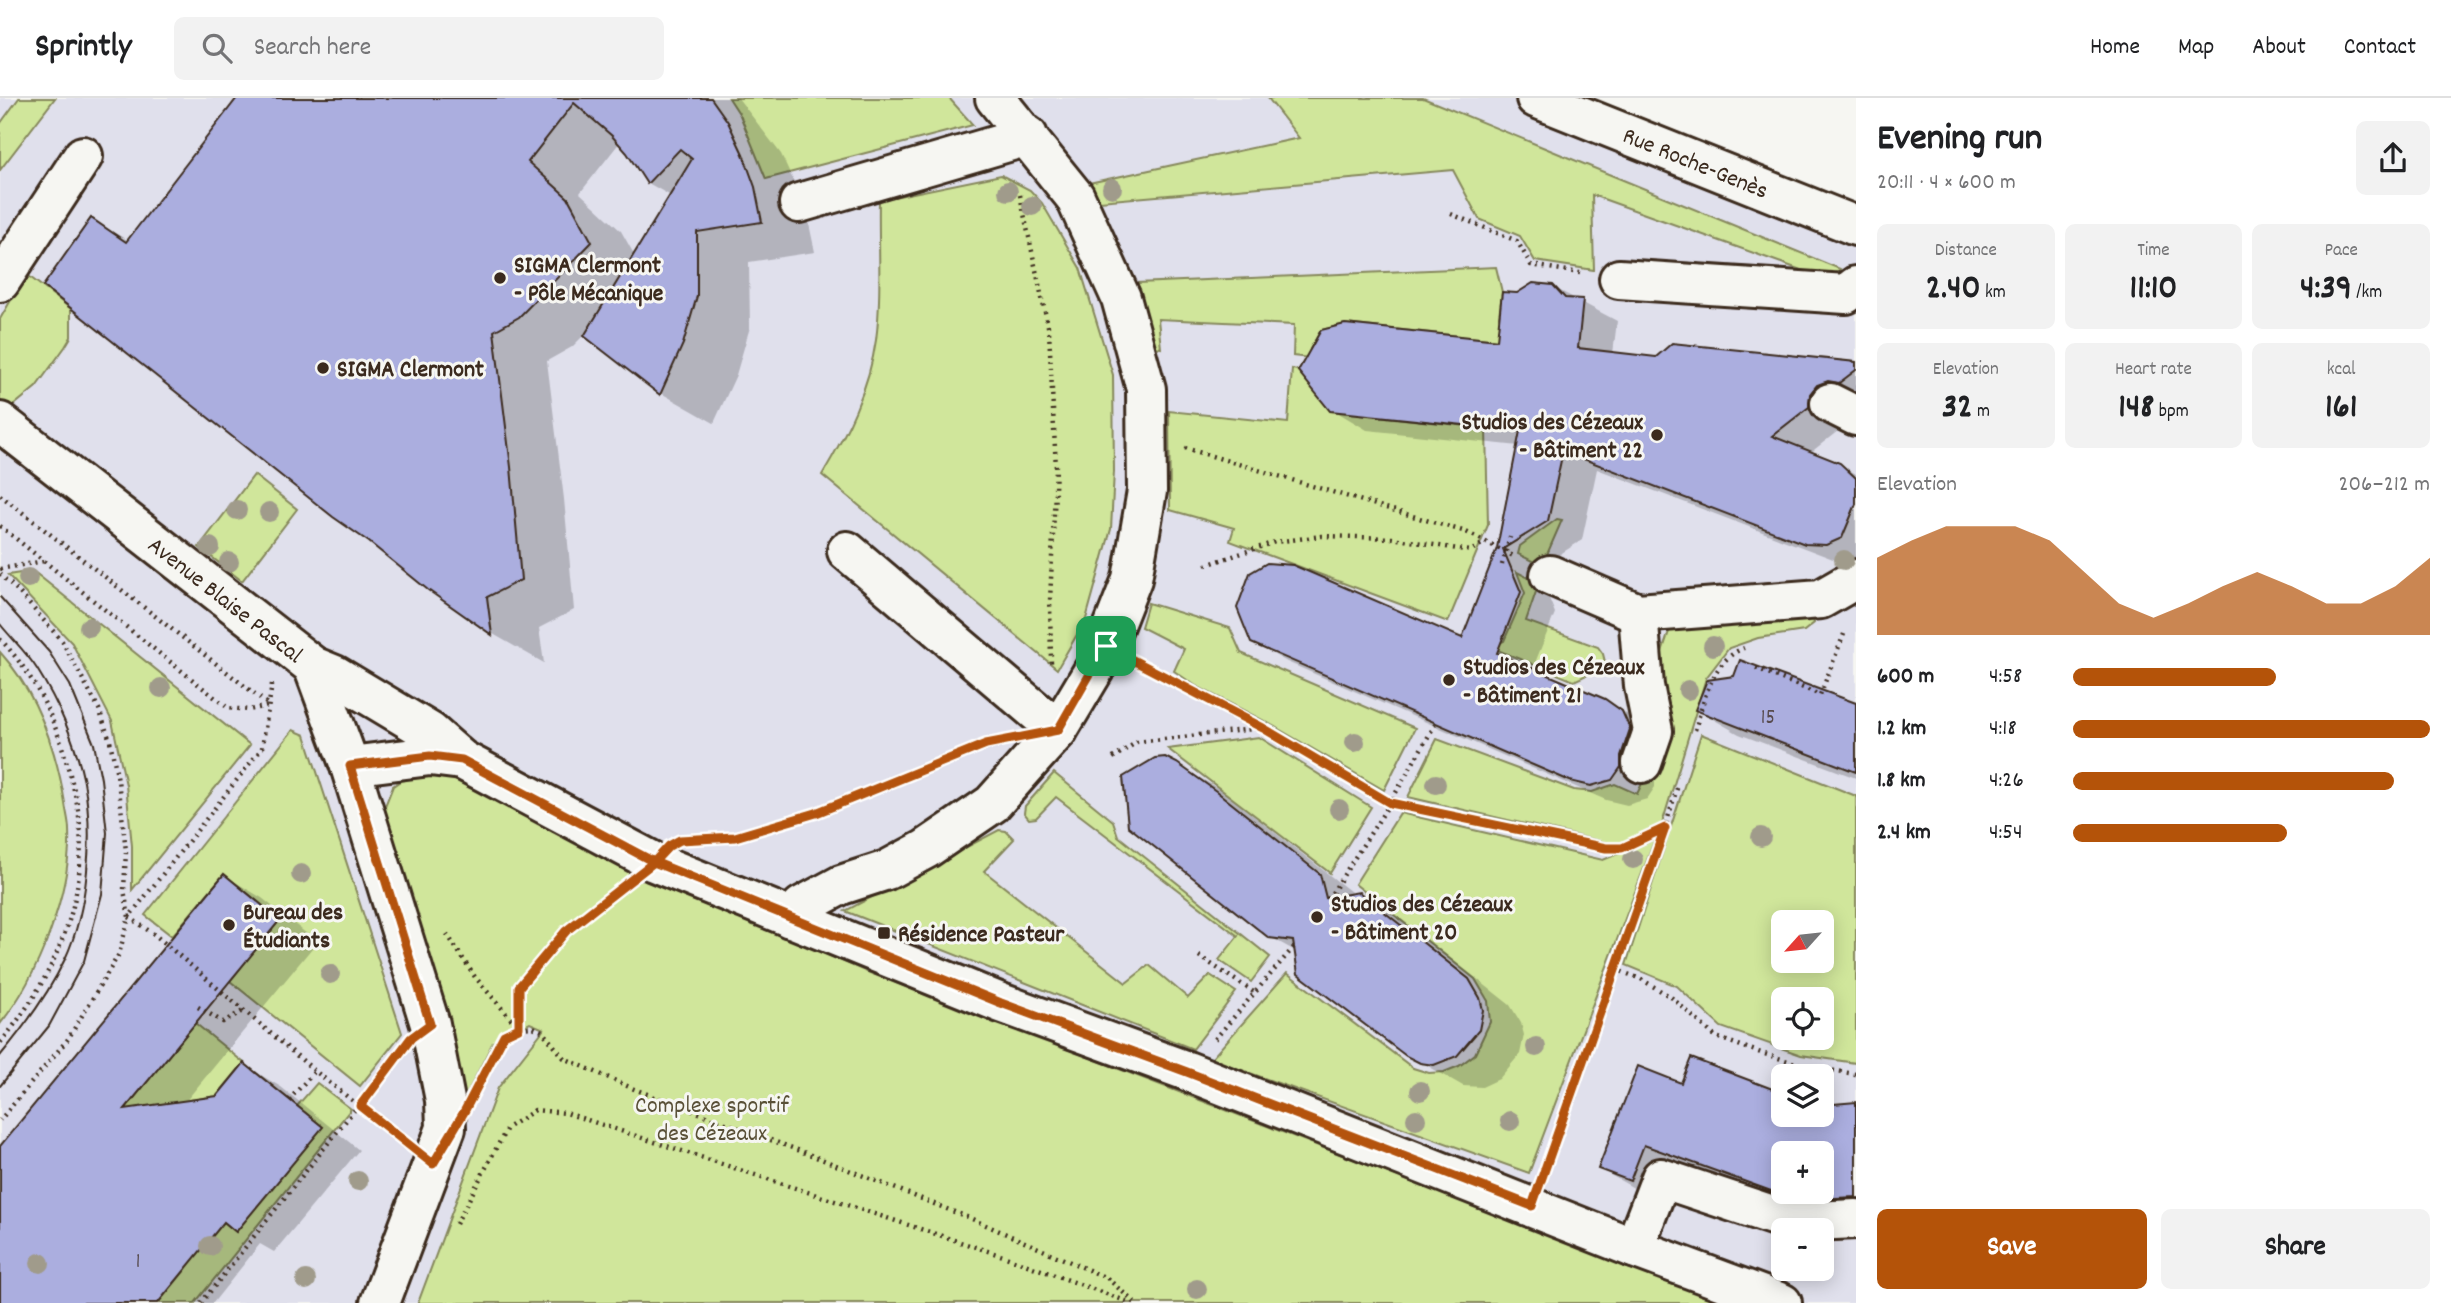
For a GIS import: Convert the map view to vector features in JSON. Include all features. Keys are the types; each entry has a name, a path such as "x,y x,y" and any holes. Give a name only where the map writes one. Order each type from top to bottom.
{"street":[{"path":"790,918 802,906 841,885 887,870 926,849 992,804 1061,726 1106,646 1132,579 1147,491 1146,389 1121,298 1075,197 1017,139 995,98"},
{"name":"Rue Roche-Genès","path":"1536,98 1856,226"},
{"path":"799,203 1017,139"},
{"path":"0,282 83,156"},
{"path":"1619,279 1846,294 1856,286"},
{"name":"Avenue Blaise Pascal","path":"0,422 313,666 335,675 430,732 462,760 654,862 1001,1003 1187,1072 1634,1248 1782,1303"},
{"path":"847,551 1061,726"},
{"path":"1550,575 1638,613 1821,599 1854,580"},
{"path":"1638,613 1644,686 1653,731 1642,763"},
{"path":"313,666 350,766 430,1024 445,1100 446,1128 380,1303"},
{"name":"Avenue Blaise Pascal","path":"350,766 430,756 462,760"},
{"path":"1634,1248 1661,1178 1793,1222 1856,1219"}],"path":[{"path":"1017,139 1049,331 1056,468 1051,668 1061,726"},
{"path":"1451,215 1517,241 1531,265 1619,279"},
{"path":"1146,436 1466,533 1550,575"},
{"path":"0,495 269,705"},
{"path":"0,526 228,708 249,710 269,705"},
{"path":"1206,565 1275,542 1322,536 1392,538 1470,551 1485,542"},
{"path":"1502,565 1510,537"},
{"path":"44,561 0,572 62,641 99,709 110,741 118,780 126,851 124,890 129,917 155,935 314,1071 433,1164"},
{"path":"1756,668 1819,695 1853,613 1854,580"},
{"path":"0,639 37,688 60,736 80,826 80,866 73,908 59,948 38,991 0,1043"},
{"path":"1694,732 1709,684 1732,653 1750,645"},
{"path":"1106,646 1263,728 1390,803 1606,848 1622,848 1665,828"},
{"path":"0,1120 68,1039 119,954 129,917 262,748 271,691"},
{"path":"1332,893 1390,803 1436,723"},
{"path":"1114,758 1137,741 1263,728"},
{"path":"519,1028 519,987 566,931 654,862 669,846 680,840 735,837 816,813 986,744 999,742"},
{"path":"1532,1206 1665,828 1679,780"},
{"path":"445,931 475,977 519,1028"},
{"path":"1220,1033 1294,947"},
{"path":"1199,956 1255,993"},
{"path":"1615,969 1641,979 1671,997 1716,1037 1761,1054 1809,1067 1856,1073"},
{"path":"198,1007 222,1022 243,1011"},
{"path":"201,1303 360,1106 411,1038 430,1024"},
{"path":"481,1077 504,1035 519,1028 533,1027 542,1031 564,1058 634,1089 948,1209 1107,1278 1133,1303"},
{"path":"289,1100 314,1071"},
{"path":"450,1234 507,1128 535,1110 566,1113 1003,1256 1133,1303"}],"shaded area":[{"path":"0,98 1536,98 1856,247 1856,1303 1782,1303 1001,1003 877,987 659,895 542,1031 498,1088 418,1303 0,1303"}],"green space":[{"path":"19,98 55,98 0,170 0,124"},
{"path":"729,98 949,98 973,125 766,179 740,115"},
{"path":"1268,98 1423,98 1840,269 1838,273 1815,275 1592,195 1594,270 1535,261 1520,236 1479,219 1453,170 1100,201 1089,183 1299,138"},
{"path":"1001,175 1030,190 1042,203 1080,268 1113,375 1114,471 1111,529 1086,619 1057,669 822,475 856,410 873,358 879,305 879,200"},
{"path":"1496,267 1502,292 1499,316 1510,341 1345,324 1321,330 1310,349 1309,358 1293,356 1294,325 1158,319 1161,348 1155,347 1137,283"},
{"path":"26,274 71,309 71,337 36,387 13,406 0,410 0,319"},
{"path":"1292,369 1297,370 1331,411 1373,412 1377,416 1486,428 1488,525 1448,622 1230,541 1234,528 1170,510 1169,411 1288,423"},
{"path":"254,475 297,509 242,581 199,547"},
{"path":"1557,519 1562,520 1542,566 1518,554 1520,546"},
{"path":"33,571 250,745 132,890 132,846 126,785 112,721 72,643 8,575"},
{"path":"1517,572 1539,583 1526,621 1598,647 1606,666 1574,681 1490,647 1504,641 1525,593"},
{"path":"1148,603 1230,628 1241,653 1415,728 1384,790 1266,722 1196,686 1174,671 1184,649 1141,627"},
{"path":"1813,619 1814,623 1804,631 1758,638 1729,648 1706,678 1662,824 1622,843 1608,843 1408,797 1437,739 1574,790 1592,792 1615,784 1637,794 1668,730 1653,678 1672,623"},
{"path":"0,652 25,686 43,723 56,763 69,830 65,879 50,932 27,983 0,1024"},
{"path":"293,730 305,735 402,1033 360,1086 230,981 280,920 224,874 172,936 145,915"},
{"path":"1701,734 1856,796 1856,1063 1801,1055 1787,1050 1834,1050 1834,987 1771,987 1771,1044 1721,1027 1677,986 1626,965"},
{"path":"1259,737 1371,807 1330,873 1168,749"},
{"name":"Complexe sportif des Cézeaux","path":"412,773 456,778 503,805 645,876 865,971 1726,1303 418,1303 498,1088 544,1029 530,1023 493,1042 462,1104 383,811 393,786"},
{"path":"1054,773 1113,821 1118,836 1270,957 1251,982 1219,960 1238,936 1056,797 1036,818 1029,819 1024,813 1025,806"},
{"path":"1400,813 1603,860 1655,839 1529,1173 1211,1059 1287,973 1413,1068 1429,1073 1444,1072 1459,1066 1475,1054 1490,1022 1488,1001 1475,979 1355,884"},
{"path":"999,830 1006,831 1014,839 984,871 1126,983 1149,965 1188,998 1210,975 1236,992 1193,1049 845,911"},
{"path":"195,1023 244,1063 158,1167 105,1133"},
{"path":"317,1083 351,1109 195,1303 158,1303 186,1269 202,1204 236,1232 297,1106"}],"building":[{"name":"SIGMA Clermont","path":"237,98 711,98 728,122 755,187 762,222 697,232 697,296 683,344 660,395 584,336 692,159 680,149 647,184 627,153 612,136 574,103 528,162 568,198 592,242 519,317 494,331 511,467 521,580 487,597 492,635 333,517 43,286 91,218 126,242"},
{"path":"1533,283 1553,285 1565,298 1583,299 1578,348 1656,357 1672,343 1856,362 1856,370 1839,383 1828,381 1817,385 1810,394 1809,407 1772,436 1840,463 1856,478 1856,504 1842,538 1826,545 1805,544 1563,451 1548,521 1503,549 1521,592 1497,653 1605,699 1622,711 1630,729 1621,756 1621,767 1612,780 1591,786 1570,781 1251,643 1237,608 1250,573 1267,563 1293,565 1462,638 1497,548 1520,431 1330,411 1298,371 1321,330 1345,324 1497,340 1502,292 1517,293"},
{"path":"1740,660 1856,703 1856,772 1695,710 1707,680 1734,676"},
{"name":"Studios des Cézeaux - Bâtiment 20","path":"1165,757 1216,791 1320,874 1326,898 1359,892 1469,979 1480,998 1483,1010 1479,1030 1457,1056 1434,1065 1420,1063 1406,1056 1298,974 1293,941 1269,938 1128,826 1123,777 1155,758"},
{"path":"224,874 280,920 125,1109 217,1096 244,1063 323,1127 236,1232 224,1222 158,1303 0,1303 0,1146"},
{"path":"1691,1058 1771,1088 1771,1127 1834,1127 1834,1104 1856,1102 1856,1197 1834,1198 1834,1141 1771,1141 1771,1191 1644,1145 1630,1181 1598,1169 1638,1066 1681,1083"}],"tram line":[{"path":"0,597 49,652 70,685 94,744 107,833 102,894 84,961 49,1026 0,1086"},
{"path":"0,624 37,669 65,723 84,782 88,825 87,872 73,940 44,998 0,1056"}],"place":[{"name":"SIGMA Clermont - Pôle Mécanique","path":"500,278"},
{"name":"SIGMA Clermont","path":"323,368"},
{"name":"Studios des Cézeaux - Bâtiment 22","path":"1657,435"},
{"name":"Studios des Cézeaux - Bâtiment 21","path":"1449,680"},
{"name":"Studios des Cézeaux - Bâtiment 20","path":"1317,917"},
{"name":"Bureau des Étudiants","path":"229,925"},
{"name":"Résidence Pasteur","path":"884,933"}],"route":[{"path":"1106,646 1058,730 986,744 816,813 735,837 680,840 669,846 654,862 566,931 519,987 519,1028 504,1035 433,1164 360,1106 411,1038 430,1024 350,766 430,756 462,760 654,862 790,918 1001,1003 1532,1206 1665,828 1622,848 1606,848 1390,803 1263,728 1106,646"}]}
